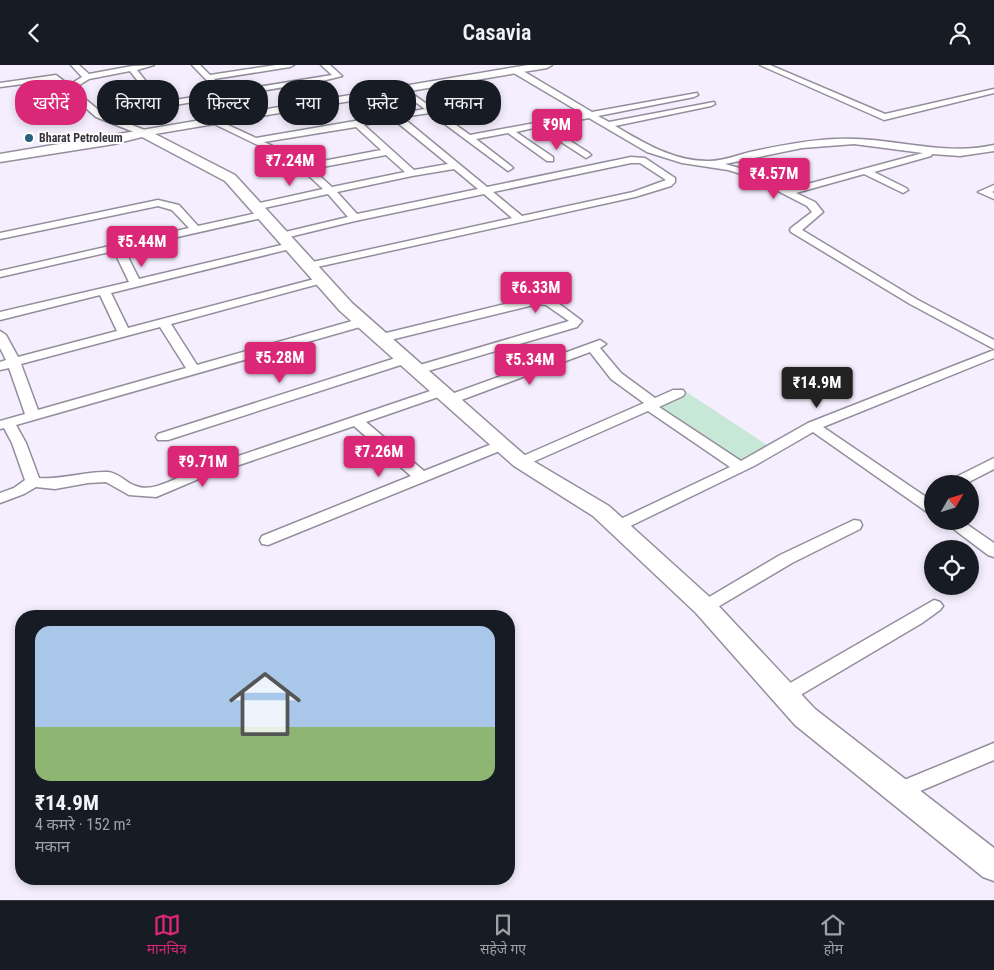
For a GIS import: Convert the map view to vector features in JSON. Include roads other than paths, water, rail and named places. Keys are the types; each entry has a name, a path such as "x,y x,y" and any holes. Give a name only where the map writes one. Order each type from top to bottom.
{"street":[{"path":"75,65 87,77"},
{"path":"82,80 87,77 150,65"},
{"path":"196,65 208,78 290,65"},
{"path":"316,80 338,76 325,65"},
{"path":"416,87 547,65"},
{"path":"764,65 884,117 994,91"},
{"path":"132,68 141,80"},
{"path":"515,70 650,150 754,175 811,204 818,212 796,230 914,302 994,345"},
{"path":"35,80 56,77 59,80"},
{"path":"0,85 15,83"},
{"path":"469,138 694,95"},
{"path":"416,100 426,108"},
{"path":"606,125 712,104"},
{"path":"87,105 97,113"},
{"path":"606,113 622,122"},
{"path":"124,125 144,133 230,178 285,241 363,322 521,462 601,511 705,607 805,717 994,867"},
{"path":"0,153 189,125"},
{"path":"220,125 287,155 306,167 356,218"},
{"path":"254,141 352,125"},
{"path":"359,125 412,173"},
{"path":"406,125 520,219"},
{"path":"450,125 508,169"},
{"path":"540,125 586,155"},
{"path":"510,131 550,159"},
{"path":"0,158 114,140 144,133"},
{"path":"709,164 795,146 854,141 940,151 977,153 994,148"},
{"path":"788,192 940,151"},
{"path":"306,167 387,152"},
{"path":"0,316 135,283 285,241 356,218 636,159 652,165 672,180 668,184 651,190 520,219 315,273 164,323 0,366"},
{"path":"0,274 195,229 330,191 412,173 456,166"},
{"path":"865,171 903,190"},
{"path":"994,188 983,192 994,196"},
{"path":"0,236 158,203 170,203 176,207 195,229"},
{"path":"118,248 135,283"},
{"path":"104,291 126,334"},
{"path":"163,437 412,365 573,324 576,321 550,302 538,300 382,338"},
{"path":"33,482 19,443 4,424 363,322"},
{"path":"164,323 194,370"},
{"path":"0,335 14,363 32,416"},
{"path":"0,498 19,491 33,482 55,484 88,478 109,477 134,492 156,492 196,475 357,421 446,395 596,346 616,376 651,405 740,467"},
{"path":"618,527 740,467 814,426 994,354"},
{"path":"521,462 678,393"},
{"path":"357,421 422,478"},
{"path":"814,426 924,495"},
{"path":"268,540 502,445"},
{"path":"971,475 994,463"},
{"path":"705,607 786,559 854,525"},
{"path":"964,530 994,551"},
{"path":"785,695 934,606"},
{"path":"899,791 994,751"}],"place":[{"name":"Bharat Petroleum","path":"29,138"}]}
